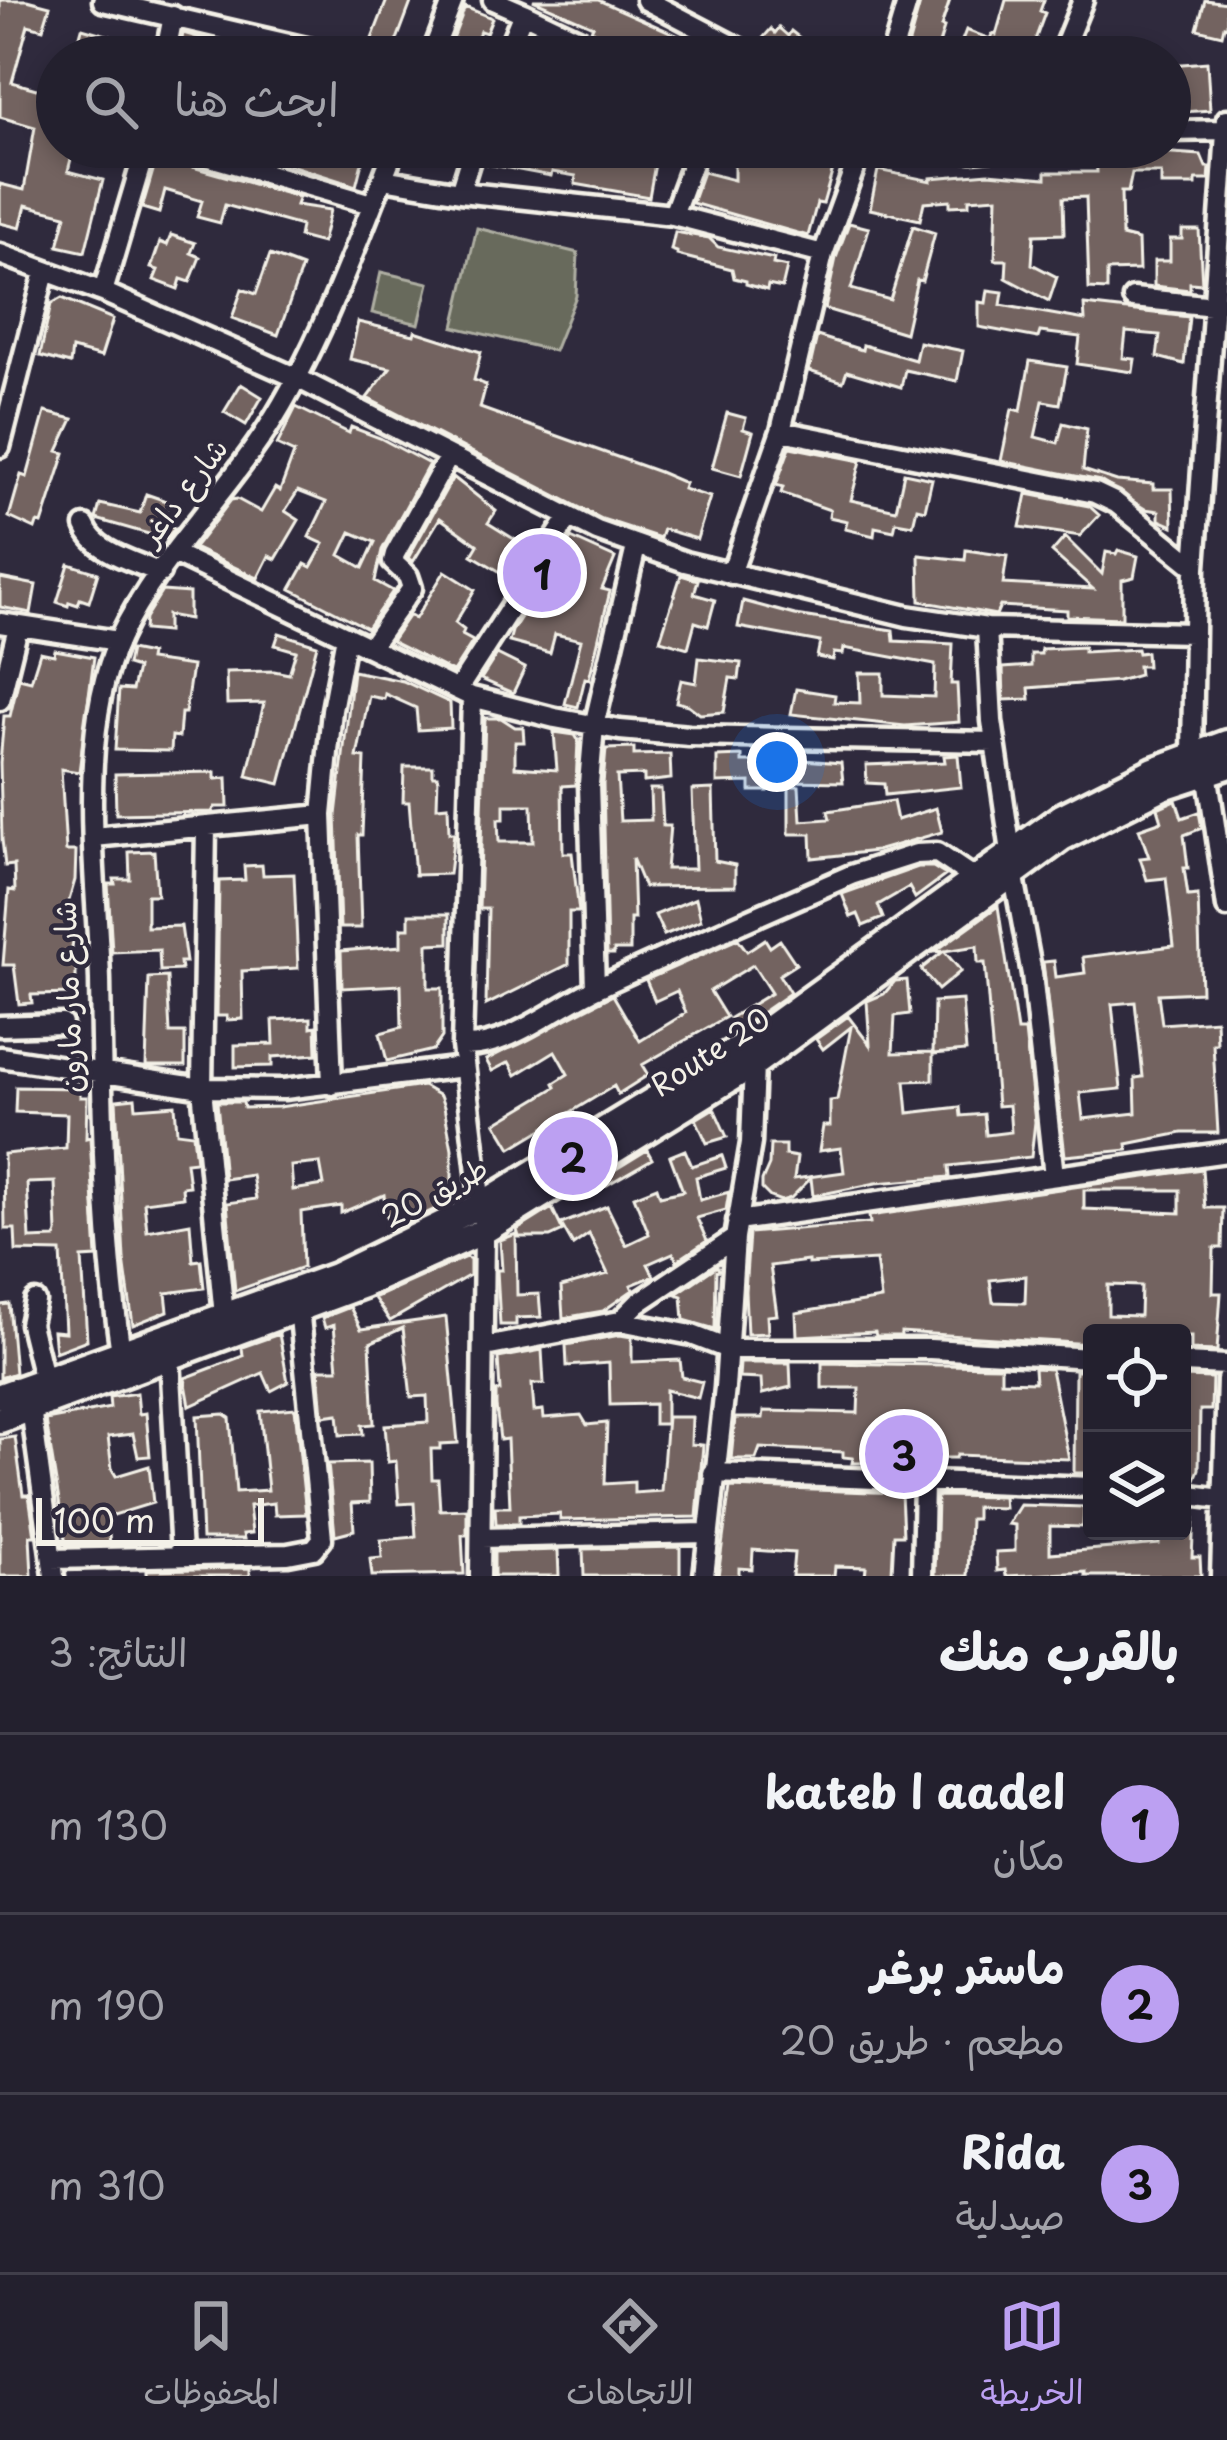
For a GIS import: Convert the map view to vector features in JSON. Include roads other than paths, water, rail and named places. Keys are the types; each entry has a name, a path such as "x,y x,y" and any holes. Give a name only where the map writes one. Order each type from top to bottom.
{"main road":[{"name":"طريق 20","path":"0,1396 364,1264 481,1205 760,1035 974,878 1012,862 1108,791 1209,764 1227,743"},
{"name":"Route 20","path":"0,1420 363,1286 484,1231 754,1064 1012,862"}],"street":[{"path":"439,36 453,0"},
{"path":"493,0 572,36"},
{"path":"646,0 711,36"},
{"path":"897,36 908,0"},
{"path":"1068,36 1083,0"},
{"path":"103,1 257,36"},
{"path":"514,36 524,13"},
{"path":"169,36 173,16"},
{"path":"1191,129 1226,126 1215,306 1219,363 1192,633 1227,907"},
{"path":"103,292 140,168"},
{"path":"248,168 371,204"},
{"name":"شارع داغر","path":"118,641 141,595 246,461 297,378 387,168"},
{"path":"460,192 467,168"},
{"path":"673,215 690,168"},
{"path":"731,574 782,431 823,254 854,168"},
{"path":"383,178 460,192 673,215 823,254"},
{"path":"0,254 103,292 297,378 636,547 908,616 987,628 1192,633"},
{"path":"0,447 46,272"},
{"path":"1133,298 1215,306"},
{"path":"782,431 1095,493 1116,503 1195,567"},
{"path":"370,647 412,588 408,576 393,562 394,554 449,456"},
{"path":"480,1576 484,1231 462,1046 465,693 568,517"},
{"path":"85,526 101,547 160,573"},
{"path":"596,989 588,846 594,726 636,547"},
{"path":"175,554 465,693 594,726 742,739 994,742"},
{"path":"0,700 9,625 118,641"},
{"path":"987,628 994,742 1032,974 1054,1176"},
{"path":"332,1085 322,815 332,710 346,636"},
{"name":"شارع مار مارون","path":"118,641 98,728 94,837 99,1073 121,1353"},
{"path":"94,837 322,815"},
{"path":"206,826 202,1088 224,1316"},
{"path":"462,1046 477,1047 502,1038 596,989 851,875 916,854 937,853 974,878"},
{"path":"0,1026 62,1024"},
{"path":"0,1058 202,1088 332,1085 463,1067"},
{"path":"704,1576 736,1230 751,1143 754,1064"},
{"path":"620,1321 736,1230 1227,1152"},
{"path":"35,1301 29,1324 44,1381"},
{"path":"31,1408 53,1568 181,1554 314,1549 322,1539 299,1307"},
{"path":"485,1348 620,1321 692,1335 728,1348 909,1348 1083,1358"},
{"path":"170,1357 181,1554"},
{"path":"1191,1364 1227,1365"},
{"path":"1221,1576 1227,1379"},
{"path":"713,1473 1083,1487"},
{"path":"922,1576 924,1482"},
{"path":"1191,1495 1222,1498"},
{"path":"482,1538 706,1533"}],"place":[{"name":"kateb l aadel","path":"542,573"},
{"name":"ماستر برغر","path":"573,1156"},
{"name":"Rida","path":"904,1454"}]}
